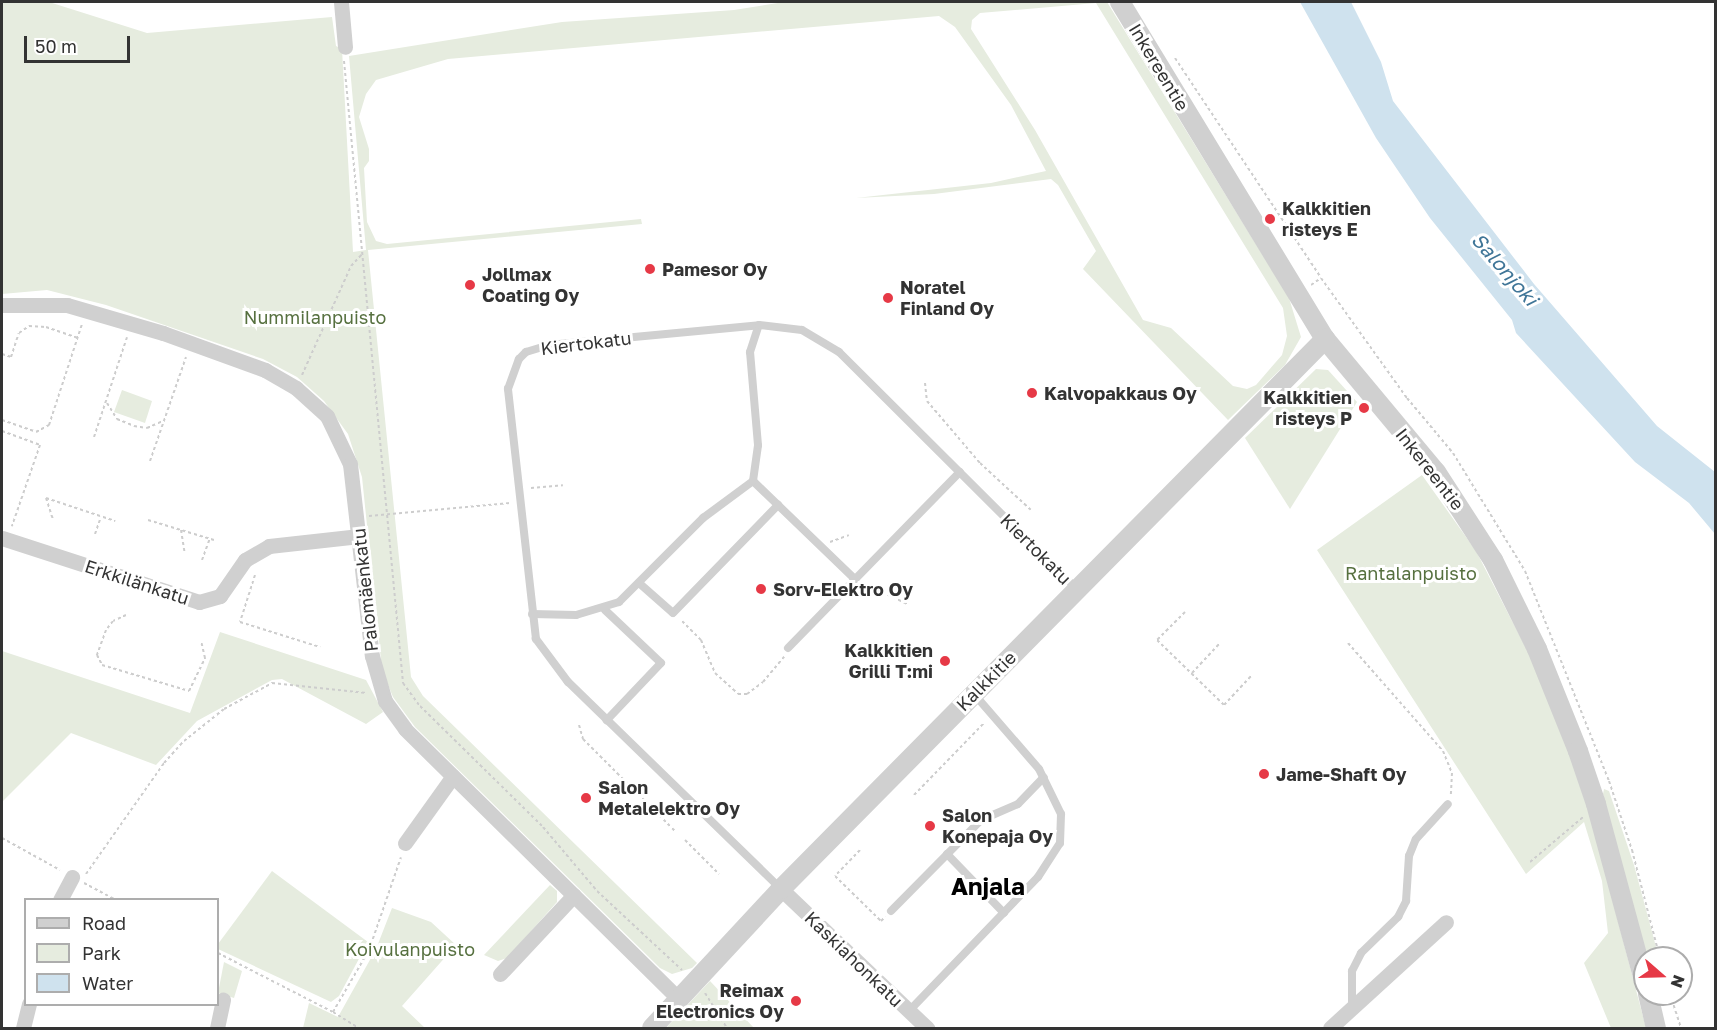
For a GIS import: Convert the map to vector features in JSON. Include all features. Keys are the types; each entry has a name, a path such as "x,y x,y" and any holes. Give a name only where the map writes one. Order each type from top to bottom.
{"street":[{"path":"340,2 345,47"},
{"name":"Inkereentie","path":"1119,2 1326,339 1436,472 1493,560 1537,649 1596,804 1635,946"},
{"name":"Palomäenkatu","path":"2,305 50,303 87,310 191,343 265,370 296,388 327,416 343,443 350,464 372,656 380,692 405,729 679,999"},
{"name":"Kalkkitie","path":"652,1029 781,889 1326,339"},
{"name":"Erkkilänkatu","path":"4,539 199,602 220,596 246,560 268,546 359,536"},
{"path":"405,843 453,776"},
{"path":"62,898 76,879"},
{"name":"Kaskiahonkatu","path":"781,889 927,1029"},
{"path":"500,974 574,895"},
{"path":"1330,1029 1446,922"},
{"path":"217,1029 223,1000"},
{"path":"23,1029 29,1006"},
{"path":"1651,1006 1656,1029"}],"lane":[{"name":"Kiertokatu","path":"781,889 607,720 543,652 532,614 508,389 511,373 526,352 549,345 759,325 802,330 833,348 1077,589"},
{"path":"532,614 576,615 605,610 639,583 703,518 753,481 758,445 750,352 759,325"},
{"path":"788,648 960,472"},
{"path":"753,481 855,579"},
{"path":"639,583 673,613 778,505"},
{"path":"605,610 661,663 607,720"},
{"path":"909,1011 1038,877 1060,843 1061,814 1044,777 974,694"},
{"path":"891,911 981,820 1018,804 1044,777"},
{"path":"1353,1008 1352,971 1361,953 1398,918 1406,901 1409,856 1416,839 1448,804"},
{"path":"947,855 1004,913"}],"path":[{"path":"345,47 403,683 420,706 543,827 597,891 695,982 715,1004 727,1029"},
{"path":"296,388 351,266 363,253"},
{"path":"2,420 36,432 45,429 87,310"},
{"path":"94,437 132,323"},
{"path":"2,354 11,357 19,333 29,326 46,327 78,338"},
{"path":"150,462 191,343"},
{"path":"925,383 927,401 980,463 1031,510"},
{"path":"106,400 111,413 134,426 147,428 164,420"},
{"path":"2,431 40,445 4,539"},
{"path":"519,489 563,485"},
{"path":"53,520 46,498 115,521"},
{"path":"357,517 520,502"},
{"path":"95,534 101,516"},
{"path":"148,520 214,540"},
{"path":"181,530 185,554"},
{"path":"823,548 834,538 849,535"},
{"path":"202,560 210,538"},
{"path":"255,575 240,622 320,647"},
{"path":"855,579 908,604"},
{"path":"1185,612 1157,640 1224,705 1252,675"},
{"path":"673,613 701,640 715,673 738,694 747,694 763,682 783,660 788,648"},
{"path":"126,615 113,621 106,630 97,655 102,665 189,692 194,688 206,653 201,641"},
{"path":"1348,643 1443,751 1452,773 1448,804"},
{"path":"1191,673 1219,644"},
{"path":"76,879 164,763 184,741 224,709 272,683 360,694 380,692 403,683"},
{"path":"914,795 993,714"},
{"path":"579,725 582,739 675,831"},
{"path":"1530,862 1596,804"},
{"path":"685,840 719,874"},
{"path":"333,1012 369,950 405,843"},
{"path":"860,850 835,876 881,921 891,911"},
{"path":"219,954 333,1012 359,1029"},
{"path":"1674,1006 1681,1029"}],"green space":[{"name":"Nummilanpuisto","path":"2,2 49,2 147,33 332,17 336,46 342,49 353,252 366,250 349,56 562,22 734,10 784,2 1107,2 1289,298 1301,337 1285,365 1228,420 1083,269 1096,251 1058,185 1051,179 934,194 856,198 991,183 1046,171 1011,105 955,27 939,16 448,59 376,80 366,94 359,117 369,149 369,161 364,168 367,222 376,241 387,244 641,219 642,224 368,250 411,677 423,696 697,963 692,968 672,974 660,968 415,727 393,697 382,670 362,477 348,434 324,401 297,377 263,359 106,305 47,290 2,294","holes":["1096,3 1283,308 1287,336 1282,355 1256,385 1247,389 1233,386 1171,328 1143,320 1035,130 971,29 972,20 980,13"]},
{"path":"1316,369 1328,370 1357,402 1290,509 1245,438"},
{"path":"122,390 152,401 145,423 114,412"},
{"name":"Rantalanpuisto","path":"1422,475 1476,551 1530,656 1566,745 1591,818 1633,978 1633,1006 1640,1006 1646,1028 1611,1028 1584,963 1608,933 1602,881 1584,822 1526,874 1317,550"},
{"path":"220,632 366,680 383,712 366,724 282,679 272,680 197,721 156,765 71,733 2,802 2,651 190,713"},
{"path":"1604,789 1609,791 1634,865 1656,946 1644,946 1603,794"},
{"path":"272,871 368,942 339,996 331,1002 219,949 219,943"},
{"path":"550,885 557,891 557,902 507,958 498,961 484,955"},
{"name":"Koivulanpuisto","path":"392,908 431,922 456,945 402,1006 425,1028 303,1028 309,1003 338,1017 376,949"},
{"path":"224,962 242,971 234,998 219,993"},
{"path":"710,981 754,1028 666,1028"}],"water":[{"name":"Salonjoki","path":"1300,2 1351,2 1381,62 1393,101 1534,284 1657,426 1715,472 1715,534 1689,503 1635,462 1516,333 1512,320 1430,218 1376,138"}],"place":[{"name":"Kalkkitien risteys E","path":"1270,219"},
{"name":"Pamesor Oy","path":"650,269"},
{"name":"Jollmax Coating Oy","path":"470,285"},
{"name":"Noratel Finland Oy","path":"888,298"},
{"name":"Kalvopakkaus Oy","path":"1032,393"},
{"name":"Kalkkitien risteys P","path":"1364,408"},
{"name":"Sorv-Elektro Oy","path":"761,589"},
{"name":"Kalkkitien Grilli T:mi","path":"945,661"},
{"name":"Jame-Shaft Oy","path":"1264,774"},
{"name":"Salon Metalelektro Oy","path":"586,798"},
{"name":"Salon Konepaja Oy","path":"930,826"},
{"name":"Reimax Electronics Oy","path":"796,1001"}],"district":[{"name":"Anjala","path":"988,886"}]}
